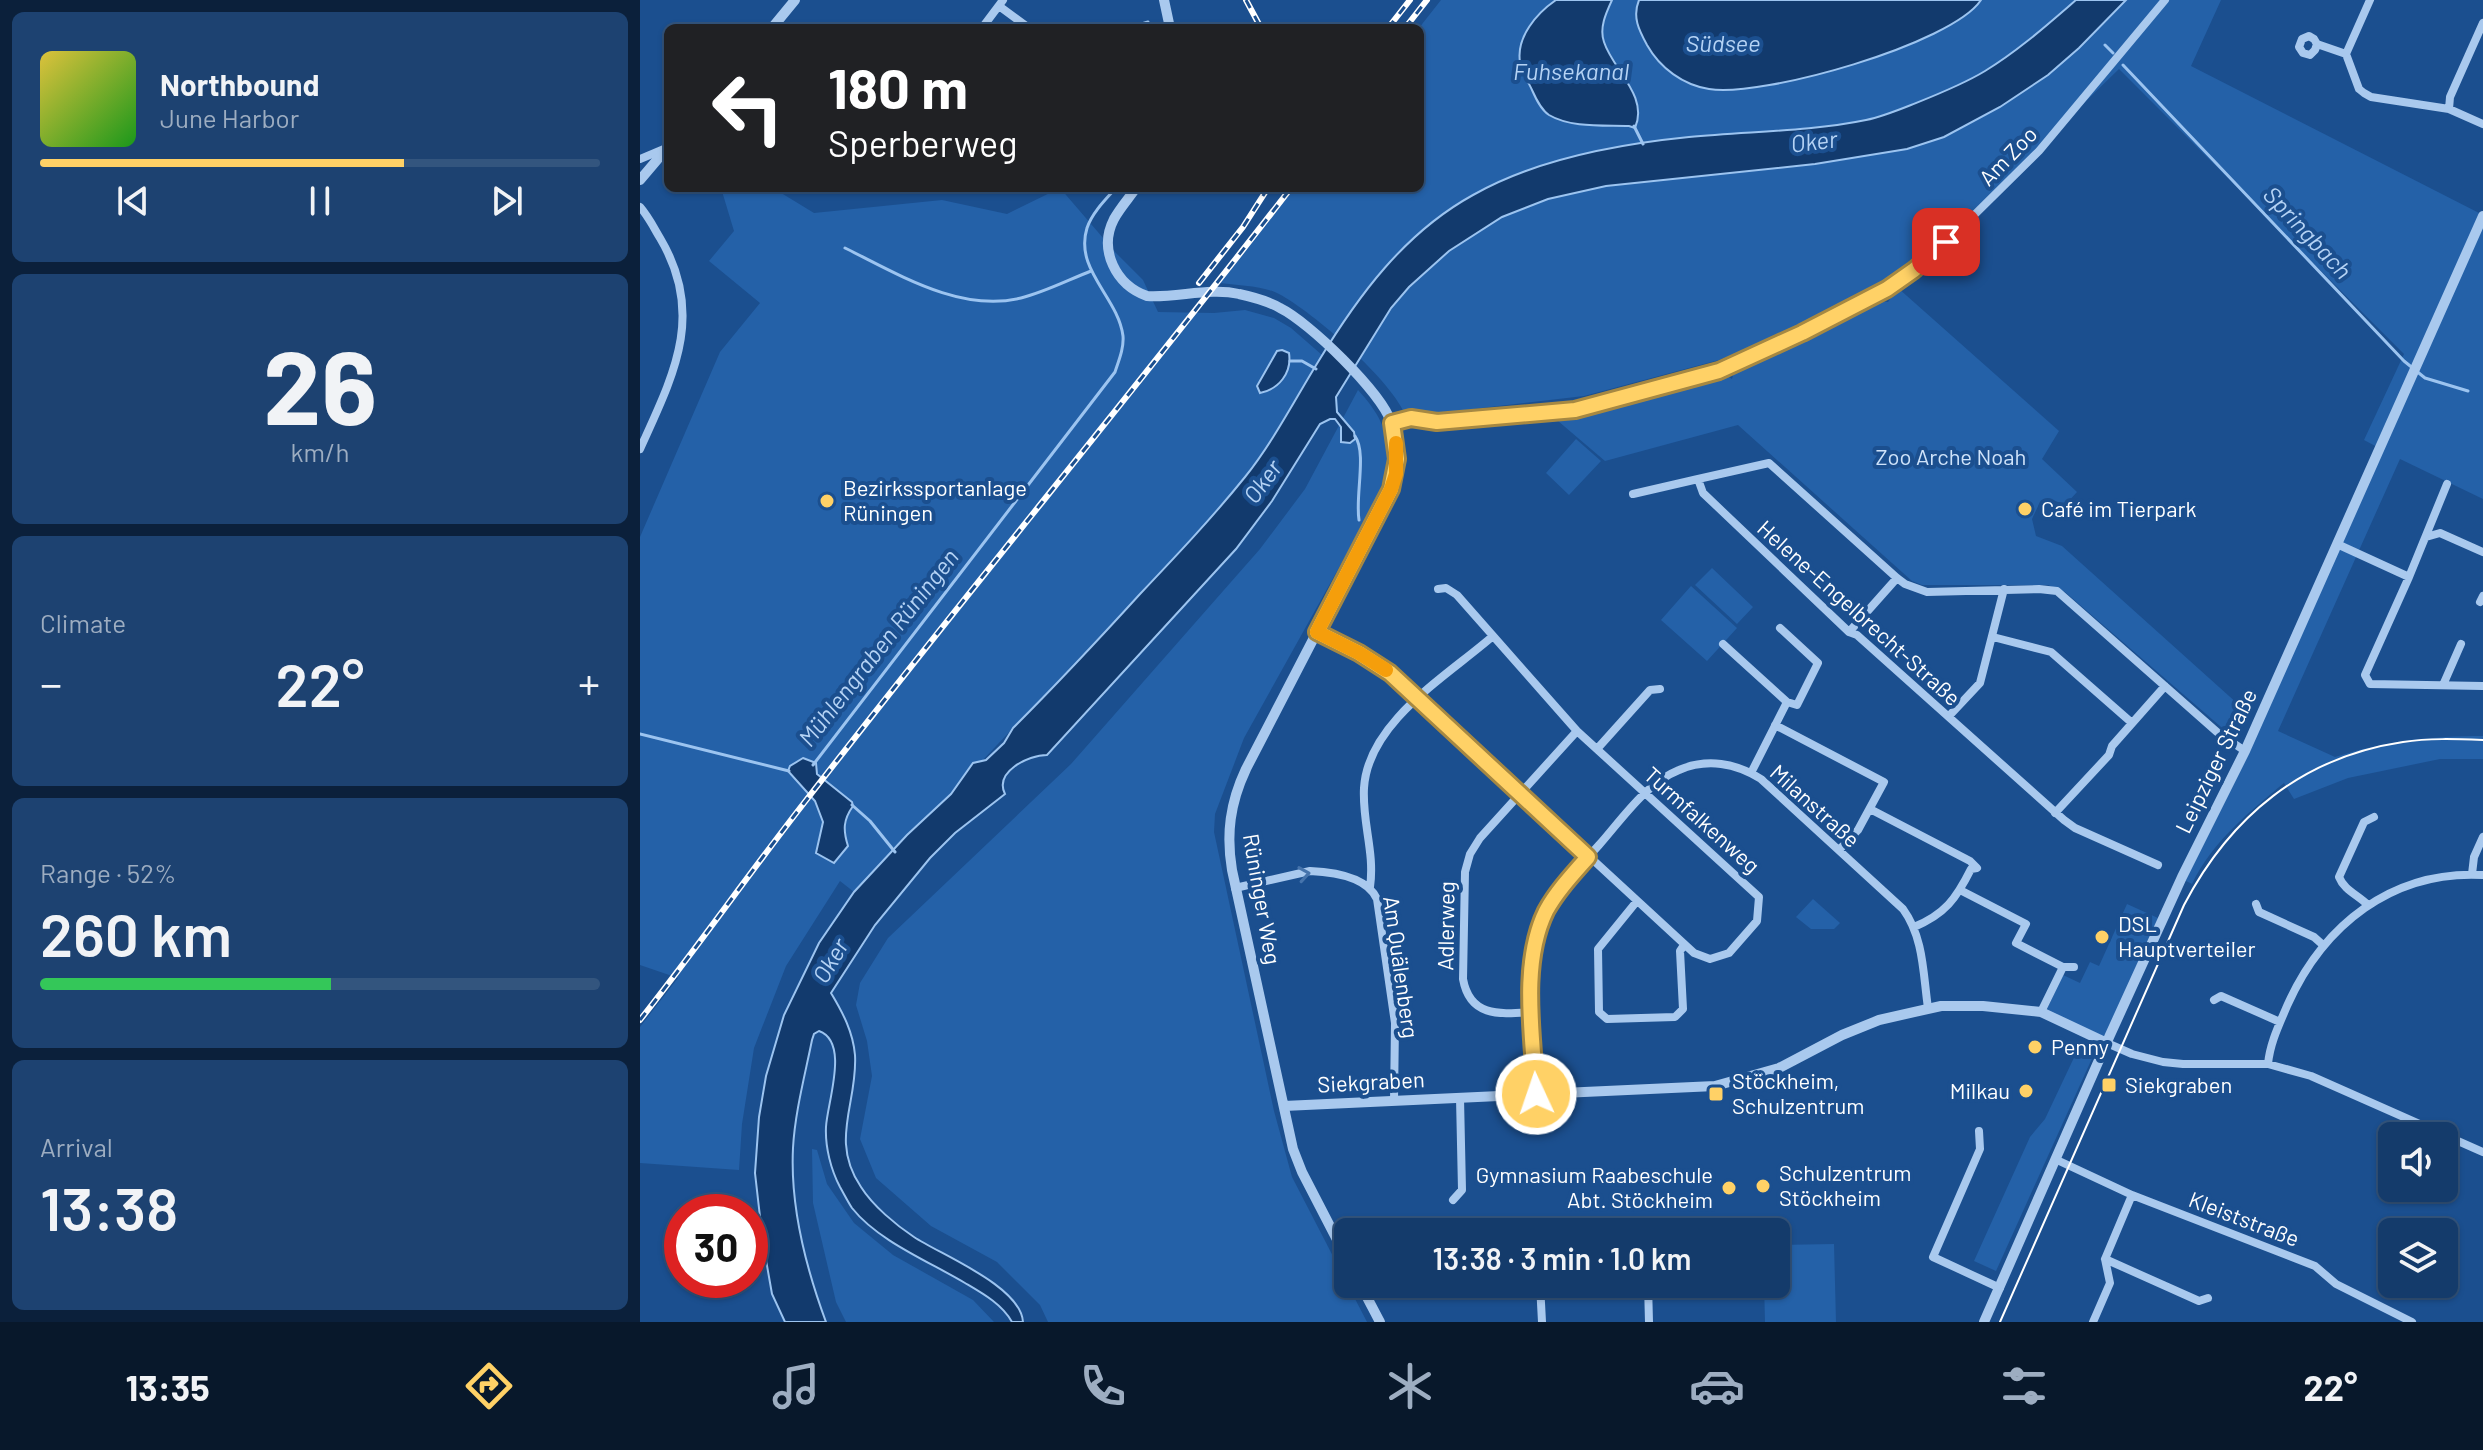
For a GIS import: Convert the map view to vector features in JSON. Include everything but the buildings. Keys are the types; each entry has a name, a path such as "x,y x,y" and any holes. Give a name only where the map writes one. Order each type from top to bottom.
{"street":[{"path":"775,24 795,0"},
{"path":"1164,0 1169,24"},
{"name":"Am Zoo","path":"1392,423 1411,418 1437,422 1575,410 1719,371 1887,289 1923,262 2023,168 2165,0"},
{"path":"2370,0 2346,54 2359,89 2371,97 2449,109 2483,124"},
{"path":"985,24 1001,3 1025,24"},
{"path":"2449,109 2450,97 2483,23"},
{"path":"2317,44 2346,54"},
{"path":"640,159 664,149"},
{"path":"640,180 664,152"},
{"path":"1133,192 1114,220 1108,247 1115,270 1134,291 1159,297 1237,293 1281,308 1318,336 1363,382 1392,423"},
{"path":"640,207 676,268 683,317 680,352 640,449"},
{"name":"Leipziger Straße","path":"1984,1322 2182,877 2245,751 2483,216"},
{"name":"Rüninger Weg","path":"1334,1234 1295,1157 1235,888 1228,843 1230,817 1246,769 1391,489 1397,459 1392,423"},
{"path":"1633,494 1769,463 1905,584 1927,592 2004,589 2057,591 2217,732 2245,751"},
{"name":"Helene-Engelbrecht-Straße","path":"1698,479 1703,493 1849,632 1857,635 2055,813 2075,828 2158,865"},
{"path":"2447,484 2365,675 2370,684 2483,686"},
{"path":"2426,537 2440,533 2483,552"},
{"path":"2337,544 2409,577"},
{"path":"1849,632 1897,578"},
{"name":"Turmfalkenweg","path":"1438,589 1446,588 1457,595 1577,731 1759,897 1759,913 1753,928 1729,953 1710,959 1698,956 1684,945"},
{"path":"1949,716 1980,683 2004,589"},
{"path":"1723,644 1787,702 1797,705 1818,663 1780,628"},
{"path":"1317,632 1375,663 1418,699 1519,795 1637,901 1684,945 1680,951 1683,1009 1675,1017 1607,1019 1599,1012 1598,949 1637,901"},
{"name":"Am Quälenberg","path":"1394,1101 1395,1023 1377,899 1370,887 1373,865 1364,800 1365,774 1383,736 1418,699 1493,636"},
{"path":"1993,637 2051,652 2132,723"},
{"path":"2443,685 2461,644"},
{"path":"2055,813 2109,755 2112,746 2165,686"},
{"path":"1597,749 1650,690 1660,689"},
{"path":"1751,773 1787,702"},
{"path":"1775,725 1884,782 1858,830 1839,850"},
{"name":"Adlerweg","path":"1532,1012 1486,1011 1469,997 1463,979 1466,863 1480,838 1577,731"},
{"name":"Milanstraße","path":"1536,1094 1531,964 1541,923 1553,898 1646,793 1668,775 1693,765 1723,764 1761,779 1903,909 1921,947 1928,1008"},
{"path":"1870,809 1970,861 1977,868 1971,869 1960,890 1937,916 1914,927"},
{"path":"2368,905 2343,886 2339,877 2364,822 2374,817"},
{"path":"2472,874 2474,857 2483,837"},
{"name":"Am Quälenberg","path":"1235,888 1310,871 1370,887"},
{"path":"2268,1064 2271,1042 2304,972 2323,945 2342,926 2388,894 2427,880 2483,875"},
{"path":"1960,890 2026,924 2016,943 2063,967 2074,967"},
{"path":"2256,904 2259,912 2314,937 2323,945"},
{"path":"2041,1012 2063,967"},
{"path":"2214,1000 2221,996 2280,1022"},
{"name":"Siekgraben","path":"1284,1106 1702,1087 1729,1083 1779,1068 1859,1028 1928,1008 1983,1006 2041,1012 2107,1043"},
{"path":"2107,1043 2132,1054 2183,1064 2268,1064 2311,1076 2483,1152"},
{"path":"1453,1200 1462,1190 1460,1098"},
{"path":"1979,1131 1980,1149 1933,1257 2000,1288"},
{"name":"Kleiststraße","path":"2057,1160 2132,1195 2315,1266 2336,1284 2412,1322"},
{"path":"2093,1322 2110,1283 2105,1259 2132,1195"},
{"path":"2105,1259 2199,1301 2208,1298"},
{"path":"1368,1298 1380,1322"},
{"path":"1541,1298 1542,1322"},
{"path":"1648,1298 1649,1322"}],"green space":[{"path":"1441,0 1556,0 1539,14 1525,36 1579,124 1629,126 1638,124 1632,91 1603,41 1602,26 1612,0 1639,0 1636,18 1641,34 1652,53 1673,74 1700,87 1735,90 1811,76 1896,50 1934,34 1963,17 1981,0 2221,0 2191,66 2483,215 2483,499 2400,459 2278,731 2335,757 2408,740 2483,736 2483,759 2440,759 2348,778 2294,799 2284,783 2221,841 2192,884 2182,879 2381,449 2364,440 2404,354 2119,69 1943,240 1887,285 1804,325 1719,360 1584,396 1406,417 1370,367 1294,303 1266,289 1219,283 1290,192 1424,192 1422,24"},
{"path":"722,192 780,192 814,213 942,200 1007,214 1052,192 1063,192 1143,280 1158,312 1245,310 1274,318 1291,328 1322,355 1269,445 1201,529 980,763 973,764 951,794 907,835 854,892 840,881 786,966 754,1048 742,1124 739,1170 640,1163 640,1027 678,978 640,965 640,537 720,352 760,303 709,261 734,231"},
{"name":"Zoo Arche Noah","path":"1898,288 2059,431 2042,459 2077,492 2065,505 2053,500 2039,504 2032,519 2036,536 2062,546 2239,705 2248,696 2256,702 2235,739 2065,592 2048,585 1922,585 1912,581 1738,425 1605,461 1551,415 1600,410 1726,375 1732,379 1735,368 1878,301 1888,302"},
{"path":"1358,390 1370,404 1384,430 1387,457 1381,486 1375,503 1244,738 1215,814 1214,832 1274,1111 1292,1177 1334,1258 1334,1298 1355,1298 1367,1322 1048,1322 1040,1305 997,1262 931,1226 876,1178 860,1139 872,1076 867,1041 856,1005 860,983 888,938 1071,764 1260,549 1305,489"},
{"path":"1576,439 1601,461 1569,495 1546,473"},
{"path":"1712,568 1753,607 1737,624 1695,585"},
{"path":"1691,586 1737,628 1707,661 1661,620"},
{"path":"1813,899 1840,923 1834,929 1811,929 1796,917"},
{"path":"2127,904 2158,918 2105,1037 2046,1011 2063,975 2080,983 2090,962 2099,966"},
{"path":"2079,1047 2094,1054 1996,1271 1974,1261 2030,1137 2045,1119"},
{"path":"812,1149 817,1150 827,1184 854,1223 893,1255 973,1300 994,1322 846,1322 836,1302 813,1203"},
{"path":"1834,1244 1836,1322 1765,1322 1764,1298 1790,1298 1790,1245"}],"water":[{"name":"Fuhsekanal","path":"1556,0 1612,0 1604,21 1603,37 1608,52 1634,94 1638,116 1635,128 1567,122 1549,115 1539,104 1522,69 1521,44 1529,26"},
{"name":"Südsee","path":"1639,0 1981,0 1963,17 1934,34 1896,50 1810,76 1734,90 1699,87 1665,68 1652,53 1639,29 1636,12"},
{"name":"Oker","path":"2076,0 2126,0 2048,75 2000,107 1944,137 1907,149 1815,164 1606,186 1548,199 1502,217 1449,251 1409,287 1391,308 1336,397 1337,412 1354,432 1355,439 1350,443 1341,442 1341,427 1335,419 1320,424 1272,501 1236,549 1047,755 1031,758 1008,772 1003,786 1005,794 955,833 930,858 875,925 831,993 847,1023 854,1047 855,1073 846,1137 852,1170 861,1187 878,1208 907,1232 995,1284 1019,1309 1023,1322 1012,1322 985,1295 890,1241 852,1208 831,1166 828,1150 826,1127 835,1060 828,1037 819,1031 812,1040 798,1107 793,1170 801,1237 826,1322 785,1322 772,1294 768,1271 768,1194 757,1194 755,1173 759,1117 766,1076 784,1015 819,943 854,892 907,835 951,794 973,763 986,760 1004,743 1013,728 1194,537 1245,477 1265,450 1349,313 1404,247 1448,210 1497,182 1523,172 1578,155 1635,144 1822,127 1866,120 1949,90 1985,71 2021,46"},
{"path":"1277,351 1289,353 1283,379 1273,388 1260,393 1257,386"},
{"path":"803,758 816,763 817,774 852,802 845,825 848,846 834,863 816,853 823,822 815,801 788,771 790,766"}],"waterway":[{"name":"Mühlengraben Rüningen","path":"1141,24 1148,22"},
{"name":"Springbach","path":"2105,45 2113,53"},
{"name":"Springbach","path":"2123,65 2404,361 2425,378 2468,391"},
{"name":"Fuhsekanal","path":"1634,126 1643,144"},
{"name":"Mühlengraben Rüningen","path":"813,765 1115,372 1123,336 1113,309 1091,270 1085,243 1092,217 1112,192"},
{"path":"845,248 930,288 975,300 1021,298 1091,271"},
{"path":"1290,361 1302,361 1316,369"},
{"path":"1355,436 1360,453 1359,520"},
{"path":"640,734 789,771"},
{"name":"Mühlengraben Rüningen","path":"852,805 870,821 895,852"}],"tram line":[{"path":"2000,1322 2184,905 2223,845 2273,796 2333,761 2403,742 2483,740"}],"railway":[{"path":"1246,0 1259,24"},
{"path":"1391,24 1410,0"},
{"path":"1408,24 1427,0"},
{"path":"1199,283 1243,227 1265,192"},
{"path":"640,1020 864,726 1288,192"}],"slow traffic":[{"path":"1386,670 1317,632 1391,489 1396,474 1396,443"}],"place":[{"name":"Bezirkssportanlage Rüningen","path":"827,501"},
{"name":"Café im Tierpark","path":"2025,509"},
{"name":"DSL Hauptverteiler","path":"2102,937"},
{"name":"Penny","path":"2035,1047"},
{"name":"Siekgraben","path":"2109,1085"},
{"name":"Milkau","path":"2026,1091"},
{"name":"Stöckheim, Schulzentrum","path":"1716,1094"},
{"name":"Schulzentrum Stöckheim","path":"1763,1186"},
{"name":"Gymnasium Raabeschule Abt. Stöckheim","path":"1729,1188"}],"route":[{"path":"1536,1094 1531,964 1536,938 1553,898 1588,857 1390,673 1317,632 1391,489 1397,459 1392,423 1411,418 1437,422 1575,410 1719,371 1887,289 1946,242"}]}
